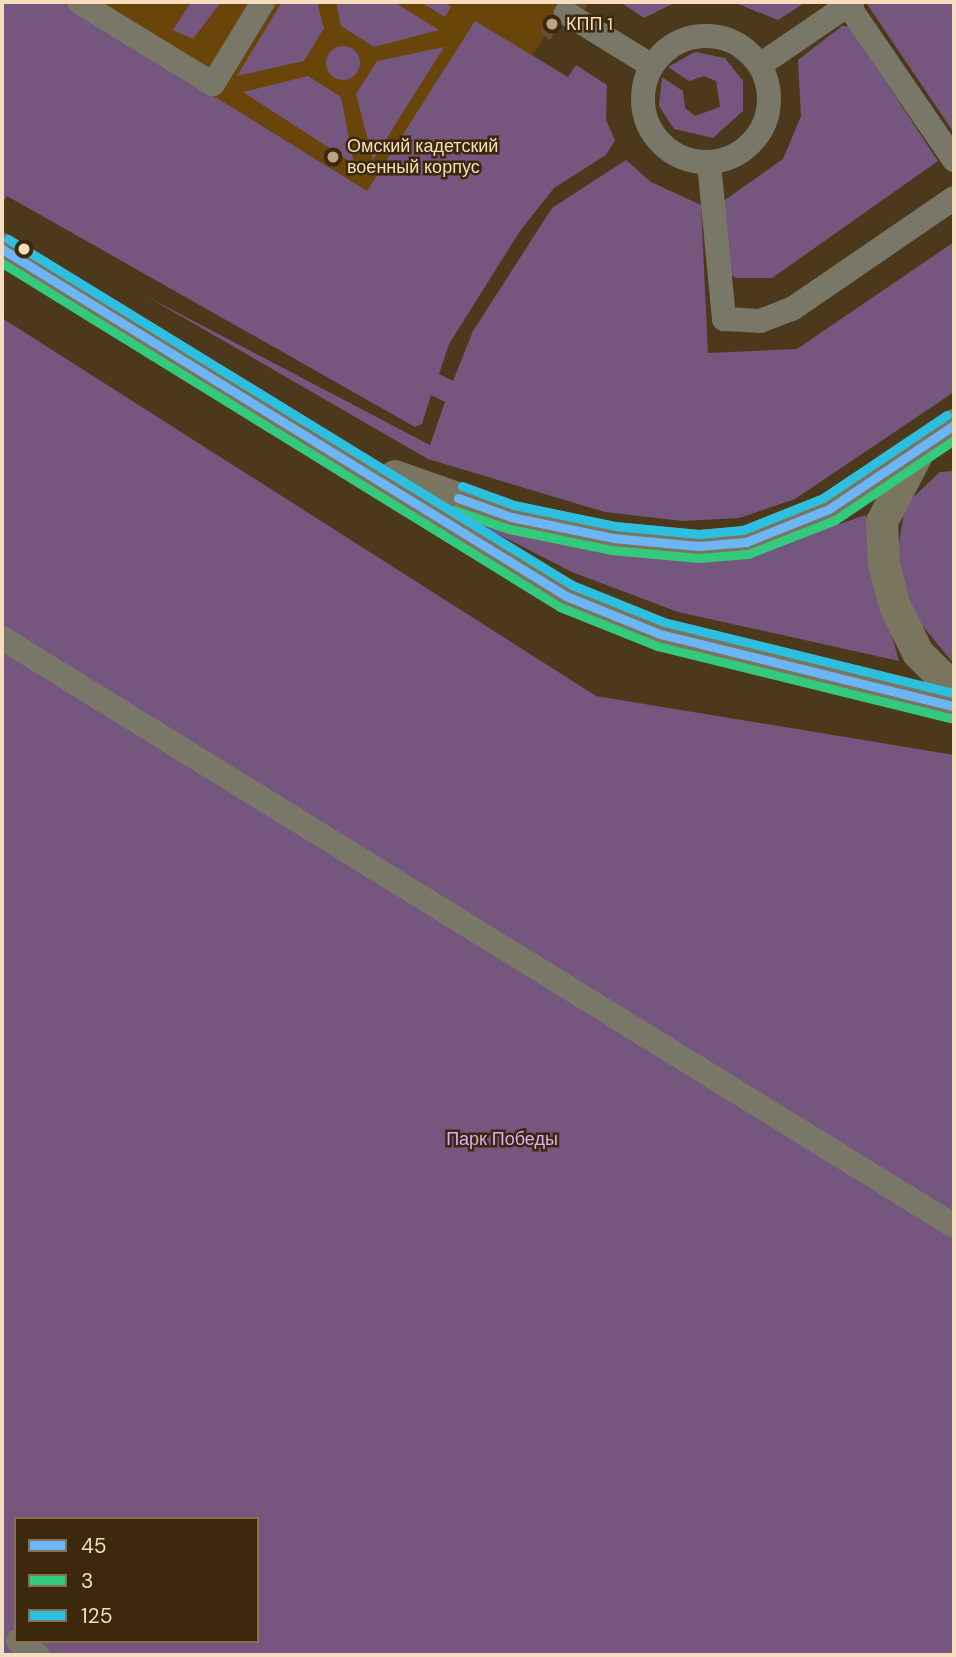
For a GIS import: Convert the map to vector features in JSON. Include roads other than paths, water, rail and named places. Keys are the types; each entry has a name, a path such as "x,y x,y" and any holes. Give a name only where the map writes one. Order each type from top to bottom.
{"main road":[{"path":"2,249 357,463 475,544 566,596 660,634 954,706"},
{"path":"357,463 511,517 613,538 699,546 746,542 793,527 943,439"},
{"path":"943,439 895,486 882,522 884,564 895,606 918,653 954,689"}],"street":[{"path":"79,2 212,84 263,2"},
{"path":"760,65 850,3 954,160"},
{"path":"556,7 652,66"},
{"path":"715,36 741,46 760,65 770,102 758,137 727,159 709,163 681,156 657,139 643,103 652,66 679,41 715,36"},
{"path":"709,163 724,319 760,320 792,309 954,198"},
{"path":"2,638 954,1226"},
{"path":"20,1643 38,1655"}],"place":[{"name":"КПП 1","path":"552,24"},
{"name":"Омский кадетский военный корпус","path":"333,157"}],"park label":[{"name":"Парк Победы","path":"502,1139"}]}
